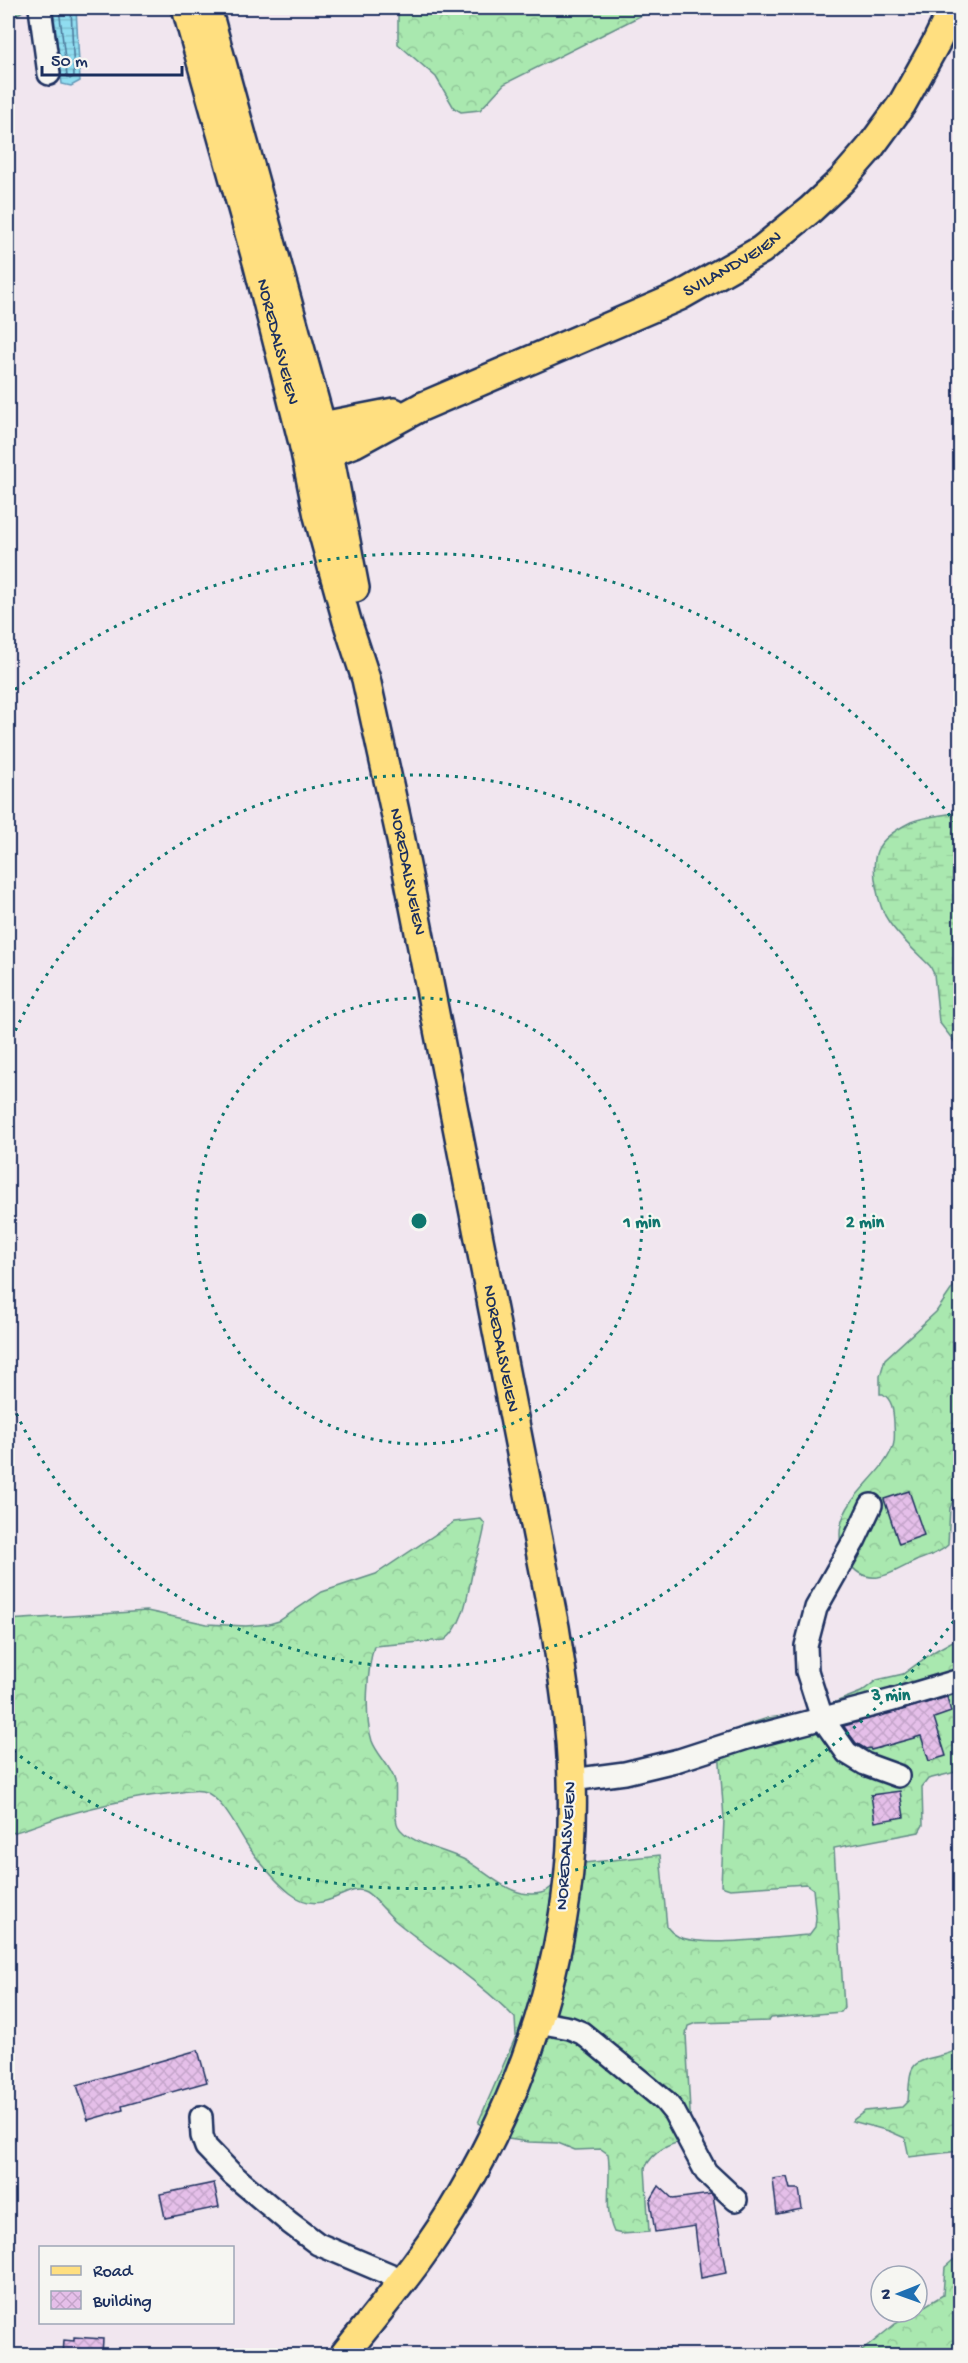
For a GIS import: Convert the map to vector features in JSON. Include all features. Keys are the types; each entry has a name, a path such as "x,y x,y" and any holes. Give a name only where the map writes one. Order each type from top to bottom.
{"main road":[{"name":"NOREDALSVEIEN","path":"186,8 257,262 304,447 318,516 347,621 366,679 401,842 555,1627 568,1717 572,1780 570,1858 564,1909 553,1968 538,2022 514,2091 486,2151 451,2212 403,2280 343,2355"},
{"name":"NOREDALSVEIEN","path":"207,8 330,453 360,616 366,679"},
{"name":"SVILANDVEIEN","path":"330,453 355,443 421,406 680,296 715,278 782,234 841,181 884,129 918,77 953,8"},
{"name":"SVILANDVEIEN","path":"322,426 421,406"},
{"path":"322,426 304,447 330,453"}],"lane":[{"path":"40,8 49,75"},
{"path":"871,1505 855,1539 816,1608 808,1635 807,1671 822,1718 847,1753 865,1764 898,1776"},
{"path":"572,1780 625,1773 679,1760 747,1738 960,1680"},
{"path":"538,2022 570,2028 582,2033 665,2101 674,2112 706,2172 736,2200"},
{"path":"201,2117 202,2136 206,2147 232,2174 290,2223 318,2244 403,2280"}],"green space":[{"path":"8,8 27,8 8,21"},
{"path":"402,8 656,8 504,84 480,110 461,112 454,108 436,77 398,44 398,16"},
{"path":"960,812 960,1049 939,1022 934,974 930,966 898,934 885,915 876,888 874,868 879,846 896,830 917,820"},
{"path":"960,1277 960,1485 950,1508 948,1545 937,1553 888,1574 868,1577 853,1568 848,1561 843,1552 840,1534 844,1514 850,1504 887,1459 893,1446 892,1406 883,1394 880,1394 880,1376 885,1359 936,1312"},
{"path":"481,1519 485,1524 482,1540 462,1616 452,1633 445,1640 374,1646 367,1694 368,1719 374,1746 395,1781 398,1826 409,1837 463,1859 506,1887 524,1893 546,1891 565,1870 574,1864 660,1855 667,1927 673,1934 694,1941 726,1942 809,1935 815,1927 813,1889 806,1884 730,1889 721,1886 724,1819 719,1749 728,1734 743,1726 768,1718 818,1709 861,1692 877,1680 903,1674 935,1651 960,1637 960,1771 928,1779 922,1787 923,1825 919,1832 834,1848 844,2008 841,2012 771,2018 769,2021 696,2023 688,2026 686,2034 691,2130 688,2140 658,2152 645,2168 649,2232 622,2234 614,2232 608,2204 608,2154 601,2149 575,2150 558,2143 501,2138 478,2123 516,2036 515,2018 502,2005 398,1923 366,1892 351,1891 324,1902 314,1903 302,1900 290,1893 264,1867 223,1807 209,1794 192,1790 146,1796 102,1805 8,1834 8,1620 147,1611 207,1624 246,1626 269,1624 279,1621 322,1592 376,1574 454,1522"},
{"path":"960,2047 960,2151 909,2157 905,2138 852,2121 865,2111 902,2107 908,2101 913,2068 923,2060 952,2052"},
{"path":"960,2255 960,2355 857,2355 895,2324 929,2324 929,2303 943,2295 945,2267"}],"water":[{"path":"53,8 76,8 80,81 71,86 62,84"}],"building":[{"path":"909,1491 924,1535 899,1544 884,1499"},
{"path":"947,1697 951,1712 934,1718 946,1756 929,1761 921,1736 871,1750 856,1743 844,1726"},
{"path":"900,1791 904,1817 875,1822 871,1795"},
{"path":"198,2050 207,2082 122,2106 123,2110 88,2120 77,2085"},
{"path":"787,2177 790,2189 799,2189 802,2209 777,2214 773,2179"},
{"path":"214,2183 219,2207 165,2218 160,2194"},
{"path":"659,2186 673,2199 711,2194 713,2196 726,2273 701,2278 695,2226 655,2232 650,2201"},
{"path":"74,2337 103,2339 102,2355 63,2355 64,2340 74,2341"}],"waterway":[{"path":"8,11 27,8"}]}
